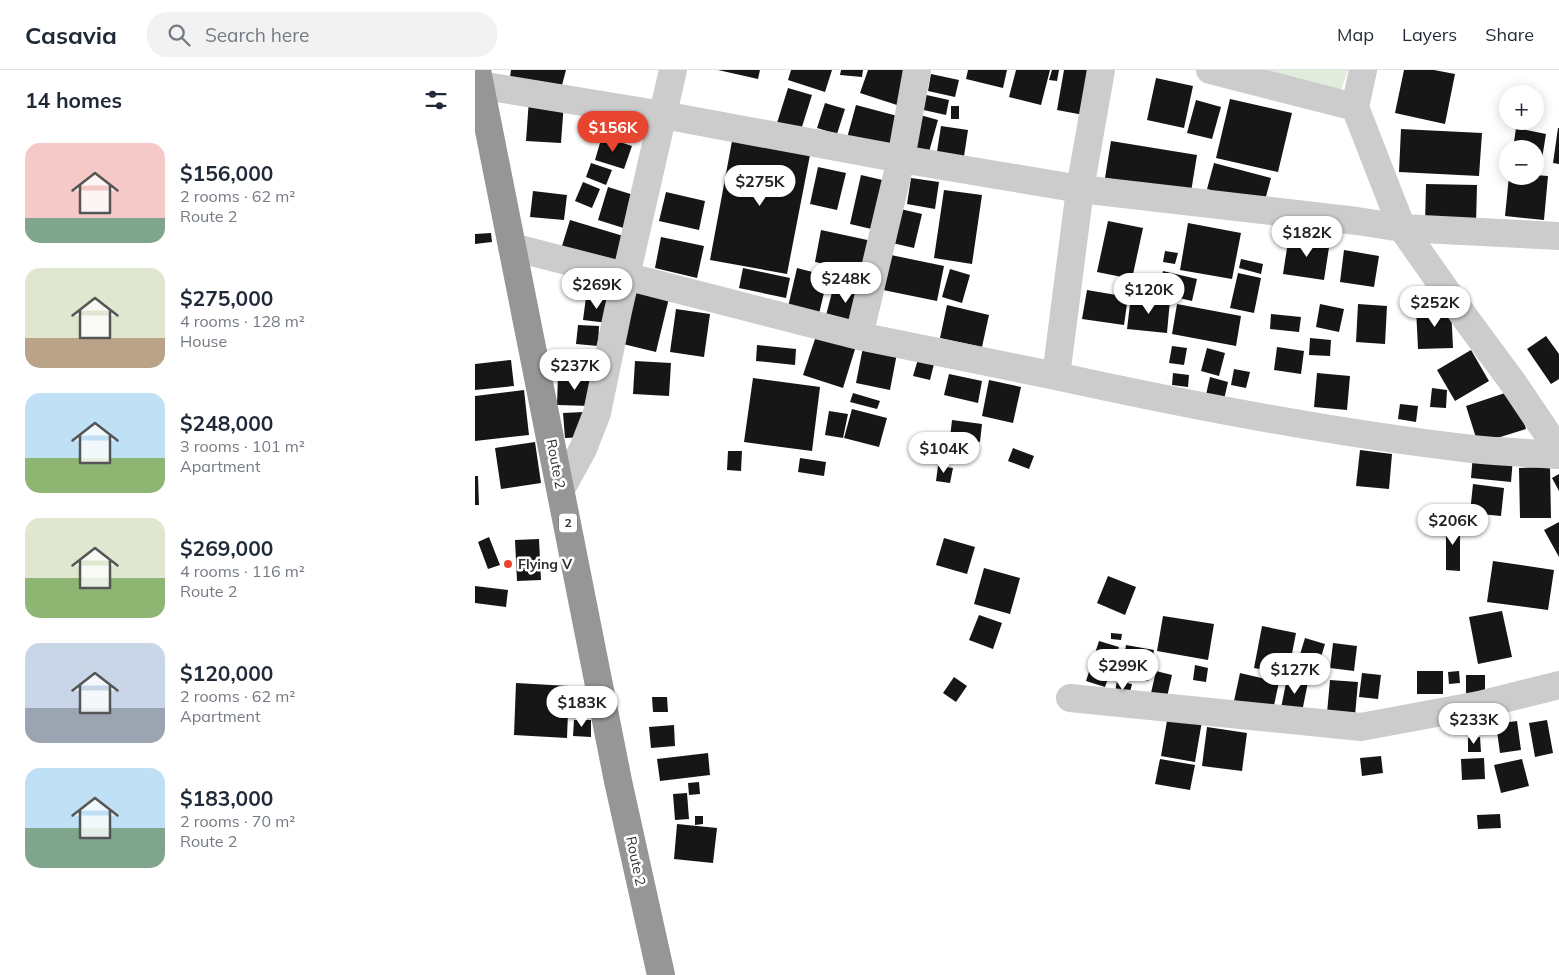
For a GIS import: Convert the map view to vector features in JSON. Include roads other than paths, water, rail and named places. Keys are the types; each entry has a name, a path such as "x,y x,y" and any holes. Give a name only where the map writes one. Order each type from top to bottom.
{"highway":[{"name":"Route 2","path":"478,78 618,781 661,975"}],"street":[{"path":"561,489 583,449 597,413 673,70"},
{"path":"859,336 901,159 917,70"},
{"path":"1056,376 1080,189 1101,70"},
{"path":"1209,70 1355,108"},
{"path":"1363,70 1355,108 1402,228 1465,319 1514,384 1559,453"},
{"path":"478,78 663,115 901,159 1080,189 1357,221 1402,228 1559,236"},
{"path":"512,247 859,336 1171,401 1352,432 1473,449 1559,453"},
{"path":"1071,698 1361,727 1479,705 1559,685"}],"place":[{"name":"Flying V","path":"508,564"}]}
